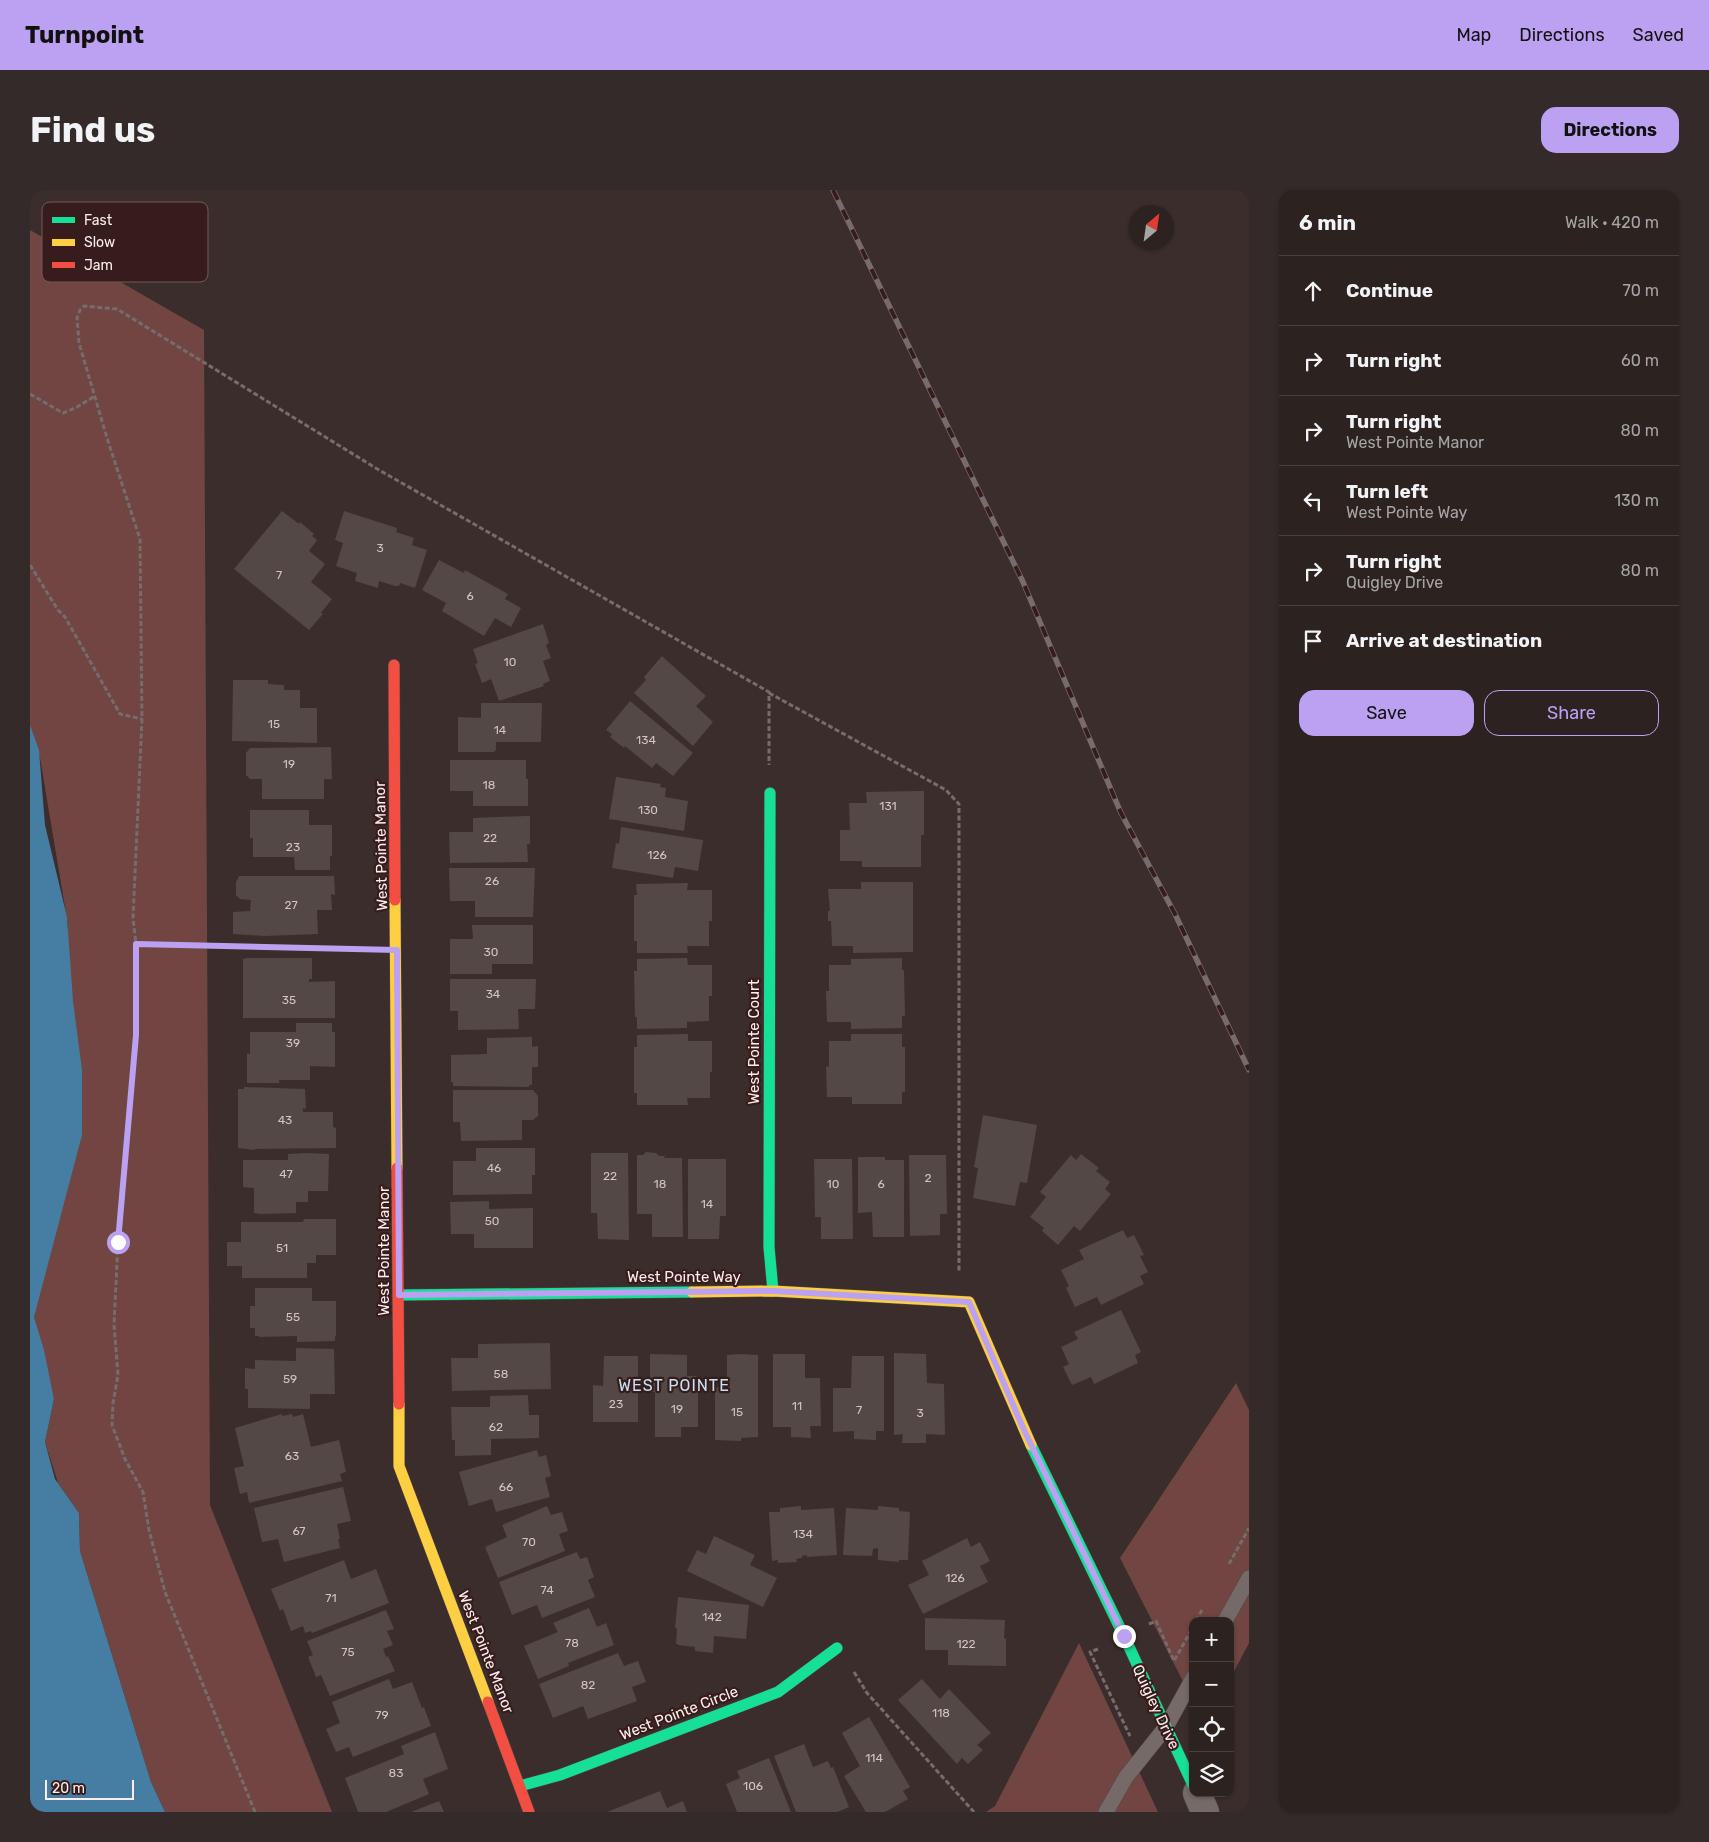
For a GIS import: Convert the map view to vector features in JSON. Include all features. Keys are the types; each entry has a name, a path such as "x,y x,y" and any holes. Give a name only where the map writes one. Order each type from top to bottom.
{"street":[{"name":"West Pointe Manor","path":"394,665 399,1466 530,1812"},
{"name":"West Pointe Court","path":"770,793 769,1247 773,1291"},
{"name":"West Pointe Way","path":"399,1295 773,1291 964,1302"},
{"name":"Quigley Drive","path":"964,1302 1189,1776"},
{"name":"West Pointe Circle","path":"520,1786 560,1775 778,1692 837,1648"},
{"path":"1199,1797 1206,1812"}],"lane":[{"path":"1227,1617 1249,1578"},
{"path":"1106,1812 1126,1777 1166,1727 1189,1685"}],"path":[{"path":"255,1812 165,1592 149,1530 142,1492 112,1425 113,1403 118,1375 114,1325 118,1242 136,1035 136,944 133,918 142,719 140,539 79,343 77,318 84,306 117,309 379,470 769,692 946,790 959,804 964,1302"},
{"path":"30,394 63,413 78,407 94,396"},
{"path":"30,565 58,610 65,617 120,714 142,719"},
{"path":"769,692 770,793"},
{"path":"136,944 397,950"},
{"path":"1146,1626 1156,1621 1174,1660 1189,1634"},
{"path":"837,1648 867,1693 974,1812"},
{"path":"1096,1649 1090,1652 1130,1735 1125,1744"}],"shaded area":[{"path":"30,230 42,237 42,282 120,282 204,330 210,1505 332,1812 165,1812 151,1782 80,1551 79,1513 58,1483 45,1442 54,1399 34,1317 68,925 40,758 30,727"},
{"path":"1236,1383 1249,1410 1249,1643 1234,1671 1234,1617 1189,1617 1189,1693 1120,1558"},
{"path":"1079,1643 1158,1812 986,1812 995,1806"}],"water":[{"path":"30,725 39,750 45,825 67,917 73,1001 82,1070 82,1135 34,1317 44,1350 54,1399 45,1442 55,1479 79,1513 80,1551 151,1782 165,1812 30,1812"}],"building":[{"path":"282,511 299,524 300,522 314,534 312,536 317,540 309,551 325,564 311,582 332,599 321,613 323,614 309,630 234,569"},
{"path":"344,511 397,528 396,532 414,538 412,545 427,550 415,588 400,583 399,586 395,586 379,581 378,588 355,581 357,573 336,566 343,543 335,540"},
{"path":"439,560 464,573 465,570 508,594 505,599 521,608 511,627 495,618 484,636 442,611 446,603 422,590"},
{"path":"543,624 549,643 546,645 551,658 543,661 550,681 543,684 544,686 499,701 491,679 482,683 475,664 478,663 473,649"},
{"path":"662,656 706,696 696,706 713,722 693,746 634,693 646,680 644,677"},
{"path":"233,680 268,680 268,684 284,685 284,690 300,690 300,708 317,708 317,743 232,741"},
{"path":"630,701 693,753 673,776 656,763 652,768 625,746 624,748 610,737 612,734 606,730"},
{"path":"481,703 542,703 541,742 496,742 496,750 494,752 458,752 458,717 481,718"},
{"path":"331,747 332,779 324,779 324,799 262,799 262,779 250,779 246,775 246,753 250,748"},
{"path":"450,760 526,760 528,806 473,806 473,791 450,791"},
{"path":"616,777 661,784 660,787 666,788 665,797 688,801 684,831 609,819"},
{"path":"924,791 924,835 921,835 921,867 862,867 862,861 840,861 840,830 850,830 849,803 867,803 866,792"},
{"path":"250,810 309,810 309,825 332,825 330,870 295,870 294,857 253,857 253,838 250,838"},
{"path":"530,816 530,844 527,844 528,862 450,863 449,832 473,832 473,818"},
{"path":"621,827 703,840 698,871 675,867 673,878 612,868 616,843 619,844"},
{"path":"449,868 535,868 533,917 475,917 475,901 450,901"},
{"path":"239,876 334,876 335,895 331,894 332,910 317,910 318,934 264,936 233,934 233,912 250,911 251,900 240,899 236,895 236,882"},
{"path":"861,882 913,882 913,952 853,953 853,946 832,946 831,921 828,921 828,911 830,911 828,889 861,889"},
{"path":"688,883 687,890 712,890 712,921 709,921 709,946 687,946 688,953 637,953 637,941 634,941 634,895 637,895 636,884"},
{"path":"472,925 533,925 533,964 492,964 492,974 450,974 450,939 473,939"},
{"path":"312,958 312,979 309,979 309,982 335,981 335,1018 243,1018 243,959"},
{"path":"687,958 688,965 712,965 712,996 709,996 709,1021 687,1022 687,1028 637,1029 634,971 637,971 637,959"},
{"path":"902,958 905,1016 902,1016 902,1028 851,1029 851,1022 827,1022 826,991 829,991 829,965 851,965 851,959"},
{"path":"450,979 536,979 535,1009 518,1009 519,1029 458,1030 458,1011 450,1011"},
{"path":"296,1023 332,1023 332,1032 335,1032 335,1067 310,1066 310,1080 279,1080 279,1083 247,1083 247,1054 250,1054 250,1032 296,1032"},
{"path":"688,1034 688,1041 712,1041 710,1098 687,1098 688,1105 637,1105 637,1093 634,1093 634,1047 637,1047 637,1035"},
{"path":"851,1034 902,1034 902,1047 905,1047 905,1092 902,1092 902,1104 852,1104 852,1097 827,1097 826,1067 829,1066 829,1041 851,1041"},
{"path":"532,1037 532,1047 538,1046 538,1067 532,1067 532,1085 529,1085 529,1087 453,1086 453,1082 451,1082 451,1055 487,1054 487,1038"},
{"path":"244,1087 305,1089 306,1109 303,1108 303,1112 333,1112 333,1127 336,1128 336,1148 255,1150 238,1148 238,1089 244,1089"},
{"path":"453,1090 533,1090 538,1096 538,1116 533,1120 522,1120 522,1140 461,1141 460,1122 453,1122"},
{"path":"983,1115 1037,1125 1027,1183 1020,1182 1015,1206 973,1198 978,1168 974,1167"},
{"path":"476,1148 535,1148 535,1175 532,1175 532,1194 453,1195 453,1161 476,1161"},
{"path":"646,1152 665,1156 664,1158 682,1158 683,1237 652,1237 652,1214 637,1214 637,1155 643,1155"},
{"path":"591,1153 628,1153 629,1240 598,1239 597,1213 591,1213"},
{"path":"288,1154 329,1154 328,1191 308,1191 308,1202 296,1202 296,1213 254,1213 254,1188 243,1187 243,1160 288,1160"},
{"path":"1081,1154 1099,1168 1096,1171 1110,1182 1105,1189 1111,1194 1080,1231 1074,1226 1058,1245 1042,1231 1044,1228 1030,1217 1046,1197 1040,1192 1071,1155 1076,1160"},
{"path":"909,1155 946,1155 947,1214 940,1214 940,1235 910,1236"},
{"path":"858,1157 885,1157 885,1160 904,1160 904,1237 873,1237 872,1212 858,1213"},
{"path":"688,1159 726,1159 726,1216 720,1216 719,1239 688,1239"},
{"path":"814,1159 852,1159 853,1239 821,1239 821,1217 815,1217"},
{"path":"489,1201 489,1209 533,1208 533,1248 474,1248 474,1234 451,1234 450,1202"},
{"path":"304,1219 336,1219 336,1255 316,1255 316,1263 307,1263 307,1278 242,1278 242,1266 227,1266 227,1242 241,1242 241,1222 303,1222"},
{"path":"1123,1230 1127,1238 1134,1235 1144,1255 1140,1256 1148,1272 1140,1276 1144,1284 1101,1305 1097,1297 1075,1307 1066,1288 1069,1286 1061,1270 1084,1259 1079,1250"},
{"path":"255,1288 312,1288 312,1301 336,1301 335,1341 297,1342 297,1336 255,1336 255,1328 250,1328 250,1306 255,1306"},
{"path":"1121,1310 1141,1352 1135,1355 1138,1363 1094,1384 1091,1377 1072,1385 1063,1367 1069,1364 1061,1347 1078,1339 1074,1332"},
{"path":"550,1343 551,1389 452,1391 451,1358 478,1358 478,1344"},
{"path":"296,1348 334,1349 335,1394 310,1394 310,1409 248,1408 248,1389 245,1389 245,1368 255,1369 255,1360 296,1361"},
{"path":"894,1353 926,1354 927,1383 944,1384 945,1435 926,1434 926,1443 902,1443 903,1434 894,1435"},
{"path":"650,1354 687,1355 687,1376 696,1376 696,1382 698,1382 698,1427 681,1427 681,1437 655,1437 655,1392 650,1392"},
{"path":"773,1354 805,1354 805,1378 820,1378 821,1426 810,1426 811,1438 791,1437 791,1427 773,1427"},
{"path":"727,1355 758,1355 758,1437 741,1438 741,1441 715,1440 715,1387 722,1387 722,1381 727,1381"},
{"path":"604,1356 638,1356 638,1422 593,1422 593,1385 603,1386"},
{"path":"852,1356 884,1356 884,1431 876,1431 876,1440 854,1439 854,1431 833,1432 833,1388 851,1388"},
{"path":"528,1395 529,1415 539,1415 539,1438 491,1439 491,1455 455,1456 455,1440 452,1440 451,1407 490,1407 490,1396"},
{"path":"282,1414 282,1416 292,1414 293,1417 303,1414 311,1447 339,1440 346,1472 340,1474 342,1481 249,1503 247,1492 240,1494 234,1468 244,1466 235,1428"},
{"path":"537,1450 539,1457 546,1455 551,1476 545,1478 550,1497 496,1512 492,1499 469,1506 459,1472"},
{"path":"343,1487 351,1521 337,1524 340,1548 284,1562 278,1539 262,1542 254,1508"},
{"path":"547,1506 551,1515 562,1512 568,1531 559,1534 565,1551 498,1578 485,1547 507,1537 502,1525"},
{"path":"801,1506 801,1510 834,1508 837,1555 807,1557 807,1555 796,1559 797,1562 778,1563 778,1560 772,1561 769,1512 780,1512 780,1508"},
{"path":"878,1506 899,1508 899,1511 910,1512 908,1560 899,1560 899,1562 878,1560 878,1548 873,1549 872,1556 843,1555 846,1508 878,1510"},
{"path":"714,1536 755,1555 750,1565 777,1578 763,1607 687,1571 697,1550 706,1554"},
{"path":"967,1538 971,1547 980,1542 990,1561 980,1566 988,1582 923,1614 908,1585 929,1575 922,1561"},
{"path":"577,1552 580,1559 587,1557 594,1577 588,1580 595,1597 542,1618 537,1605 512,1615 499,1582"},
{"path":"344,1560 351,1579 376,1569 389,1603 312,1633 311,1631 305,1633 303,1626 291,1631 283,1609 280,1611 271,1589"},
{"path":"678,1597 749,1605 746,1639 714,1636 713,1653 695,1651 695,1647 676,1644 677,1628 675,1628"},
{"path":"589,1608 597,1627 606,1623 614,1645 568,1663 569,1666 538,1679 524,1646 558,1632 553,1623"},
{"path":"386,1610 394,1629 387,1631 393,1645 383,1649 395,1671 330,1696 321,1675 316,1677 308,1657 313,1655 307,1641"},
{"path":"925,1618 1005,1620 1006,1666 948,1665 948,1650 925,1650"},
{"path":"618,1653 624,1666 638,1661 646,1682 632,1687 637,1701 588,1719 583,1706 553,1718 539,1684"},
{"path":"389,1679 393,1689 412,1682 431,1726 353,1757 349,1747 336,1752 326,1729 340,1723 332,1702"},
{"path":"922,1679 940,1699 949,1689 991,1733 977,1745 983,1750 968,1764 962,1758 957,1764 898,1700"},
{"path":"869,1717 910,1787 903,1791 908,1799 885,1812 866,1812 844,1776 860,1766 842,1733"},
{"path":"435,1732 448,1769 423,1779 429,1794 386,1812 358,1812 345,1778 404,1754 401,1746"},
{"path":"804,1744 813,1767 828,1761 831,1768 833,1767 849,1807 837,1812 796,1812 774,1756"},
{"path":"769,1758 791,1812 737,1812 726,1784 740,1778 737,1771"},
{"path":"660,1791 667,1808 683,1801 687,1812 607,1812"},
{"path":"439,1801 444,1812 411,1812"}],"railway":[{"path":"833,190 1023,582 1121,813 1175,914 1249,1070"}],"traffic: fast":[{"path":"770,793 769,1247 773,1291"},
{"path":"399,1295 692,1292"},
{"path":"1031,1445 1124,1636 1189,1776"},
{"path":"520,1786 560,1775 778,1692 837,1648"}],"traffic: slow":[{"path":"395,900 397,1168"},
{"path":"692,1292 773,1291 969,1302 1031,1445"},
{"path":"399,1404 399,1466 488,1702"}],"traffic: jam":[{"path":"394,665 395,900"},
{"path":"397,1168 399,1404"},
{"path":"488,1702 529,1812"}],"district":[{"name":"WEST POINTE","path":"674,1385"}],"route":[{"path":"118,1242 136,1035 136,944 397,950 399,1295 773,1291 969,1302 1024,1430 1124,1636"}]}
